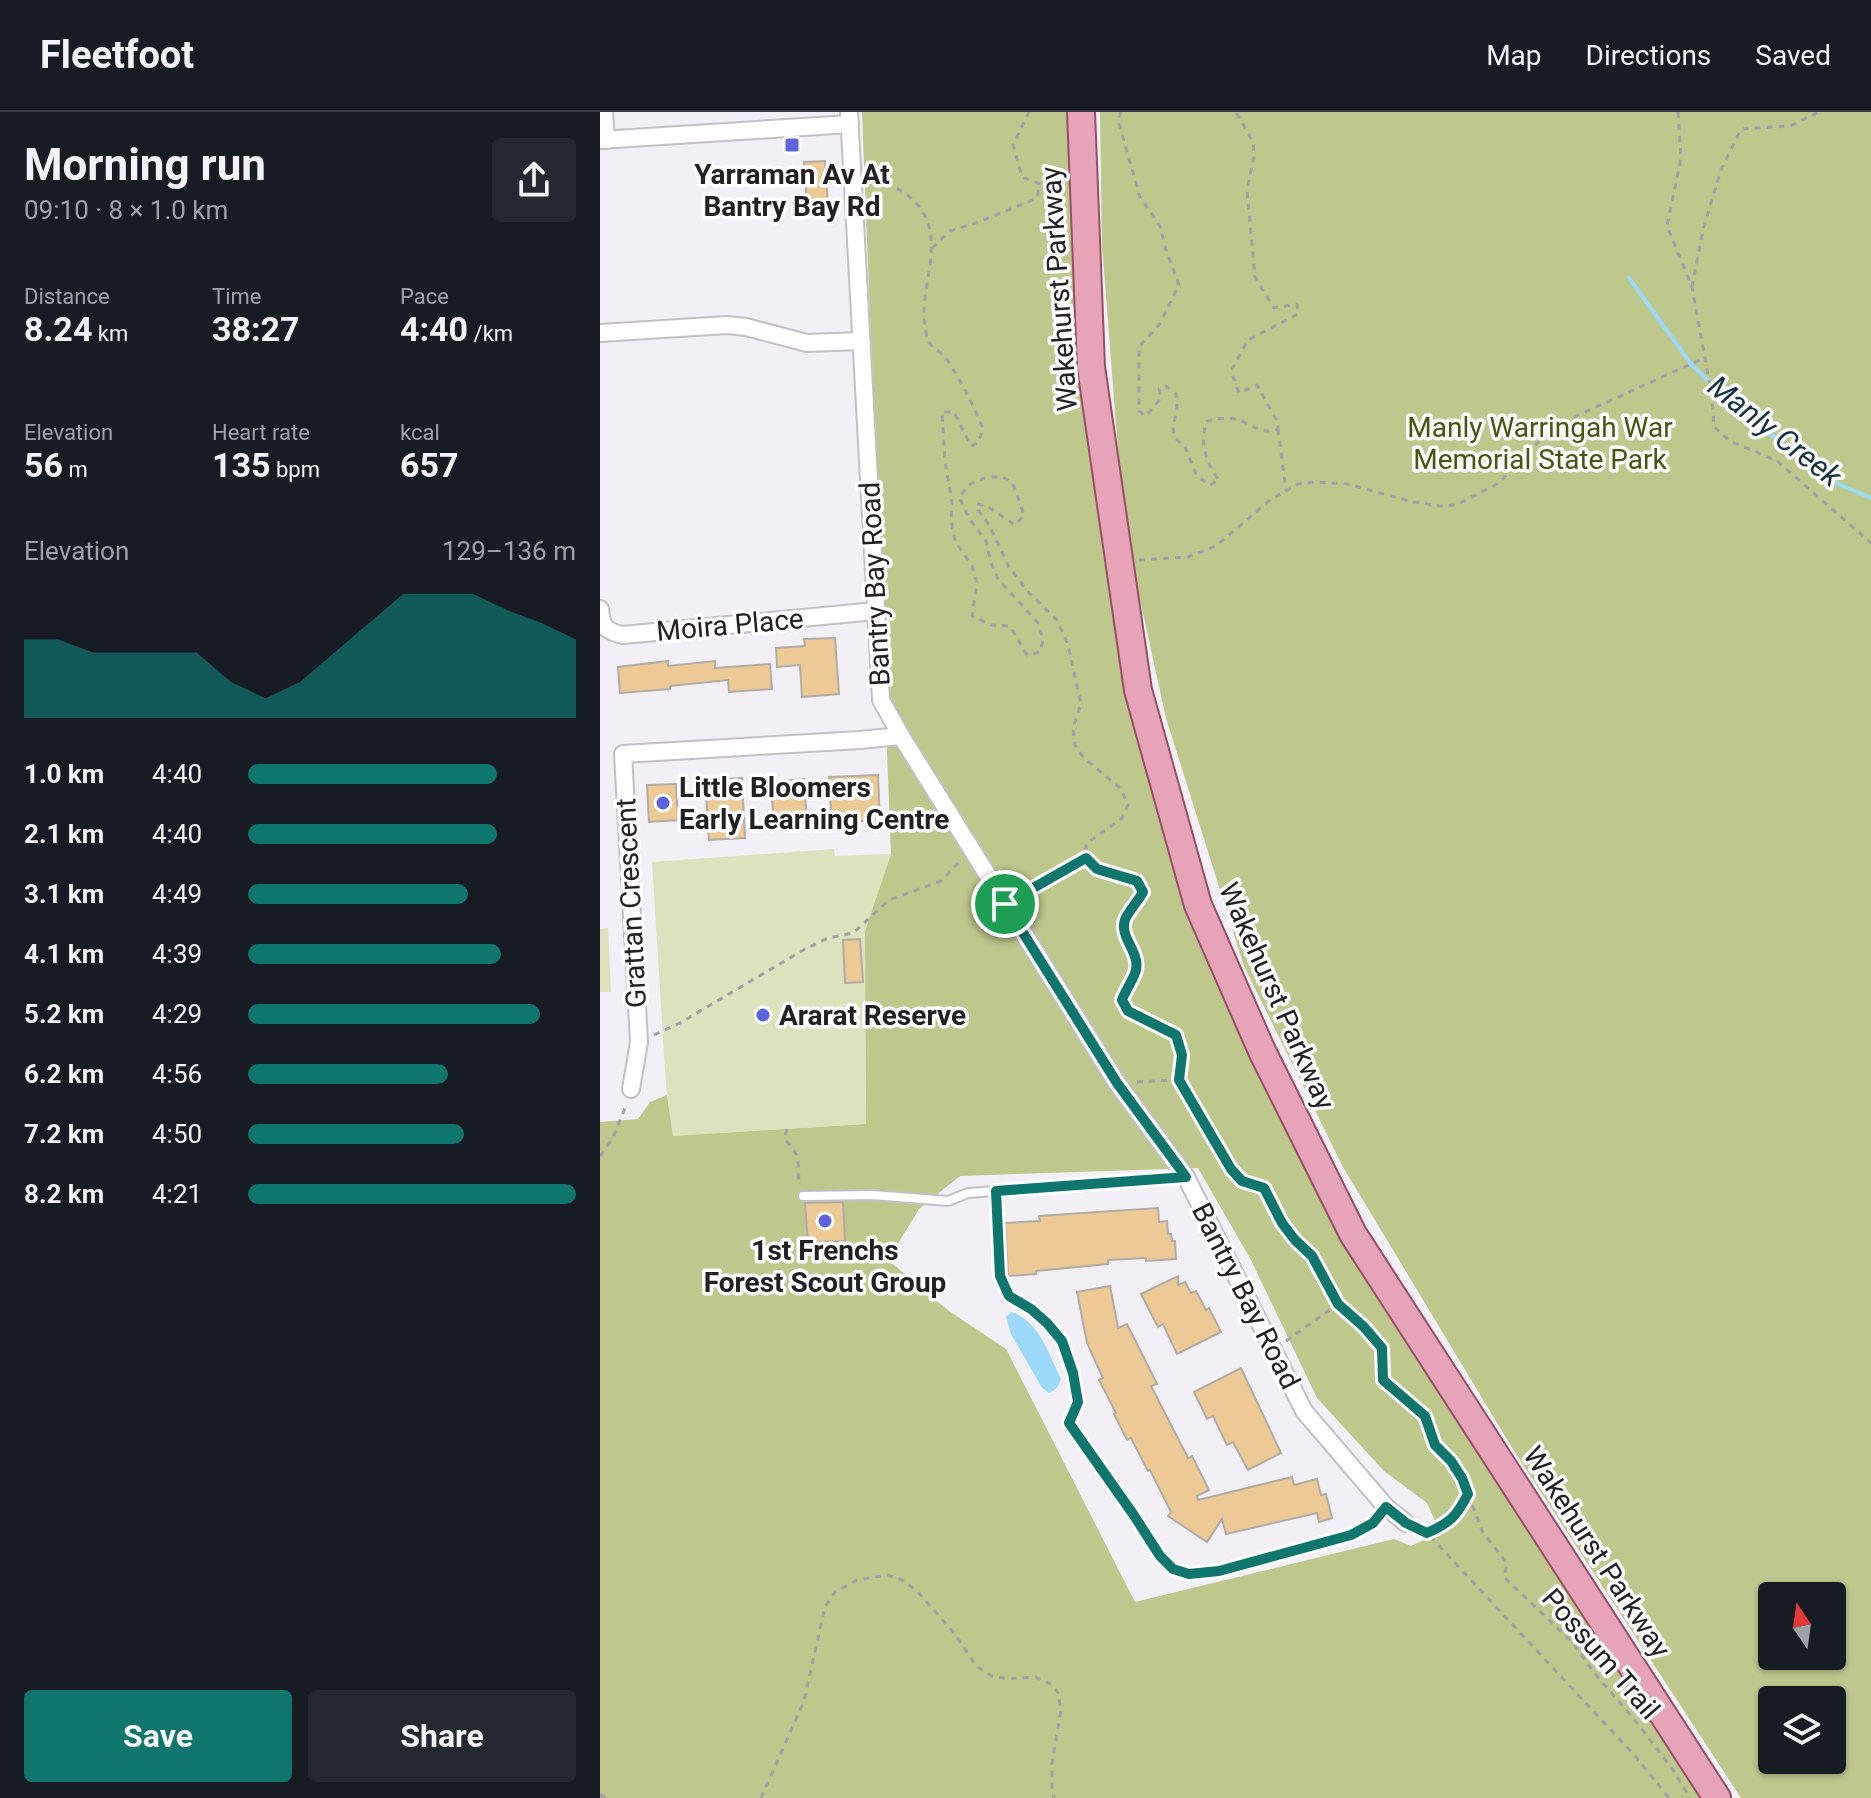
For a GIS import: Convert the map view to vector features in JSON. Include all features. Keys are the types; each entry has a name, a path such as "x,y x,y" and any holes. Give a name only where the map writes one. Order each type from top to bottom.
{"main road":[{"name":"Wakehurst Parkway","path":"1081,112 1091,367 1119,562 1138,690 1198,905 1262,1051 1353,1234 1717,1798"}],"street":[{"path":"604,112 603,140 849,118"},
{"name":"Bantry Bay Road","path":"849,118 881,700 1117,1083 1186,1177 1304,1411 1386,1507 1406,1523"},
{"path":"600,333 727,325 807,343 861,341"},
{"name":"Moira Place","path":"600,609 602,623 610,632 623,635 876,611"},
{"name":"Grattan Crescent","path":"631,1089 639,1042 623,754 901,736"}],"lane":[{"path":"803,1196 873,1195 948,1201 968,1193 1186,1177"},
{"path":"996,1191 1000,1276 1009,1296 1031,1309 1062,1341 1073,1373 1078,1402 1069,1423 1160,1556 1173,1569 1189,1574 1219,1571 1351,1535 1373,1523 1386,1507"}],"path":[{"path":"932,248 950,231 1037,198 1040,184 1022,177 1013,145 1029,112"},
{"path":"1121,112 1118,120 1140,197 1160,226 1179,285 1159,325 1139,347 1139,411 1146,416 1161,398 1159,389 1166,386 1176,394 1174,437 1185,447 1197,476 1210,485 1219,480 1213,473 1203,442 1207,421 1235,419 1262,431 1278,429"},
{"path":"1236,112 1253,142 1254,156 1247,190 1255,277 1274,308 1297,304 1298,314 1248,340 1231,371 1239,393 1257,385 1277,421 1286,491"},
{"path":"1678,112 1681,158 1667,226 1692,287 1712,397 1714,427 1730,441 1777,461 1871,543"},
{"path":"1692,287 1703,230 1721,170 1741,129 1790,126 1819,112"},
{"path":"851,148 856,161 874,177 902,191 918,205 930,229 932,248 922,313 928,341 943,354 966,389 983,429 978,443 971,446 954,412 942,412 955,541 972,566 977,583 972,616 991,625 1010,626 1027,655 1040,652 1043,640 1038,623 998,579 986,541 969,518 959,497 970,484 988,477 1003,477 1013,484 1024,515 1015,525 987,506 977,504 978,510 989,525 1009,567 1029,593 1057,620 1068,645 1081,704 1073,728 1075,745 1083,757 1121,789 1128,805 1122,818 1086,844 1086,858 1005,904"},
{"path":"1119,562 1188,557 1216,546 1270,500 1298,484 1347,484 1414,502 1456,505 1499,483 1535,445 1563,422 1704,358"},
{"path":"639,1042 680,1023 805,949 828,938 853,933 889,900 941,881 970,849"},
{"name":"Possum Trail","path":"1086,858 1097,869 1137,881 1143,892 1125,919 1124,932 1134,952 1136,970 1122,1000 1128,1011 1176,1035 1182,1055 1179,1080 1231,1169 1242,1181 1264,1188 1282,1223 1312,1256 1338,1304 1382,1348 1383,1380 1425,1416 1435,1445 1462,1478 1483,1533 1507,1563 1504,1577 1574,1644 1673,1770 1690,1798"},
{"path":"1117,1083 1179,1080"},
{"path":"600,1156 613,1138 631,1089"},
{"path":"787,1129 786,1140 796,1153 799,1192 803,1196"},
{"path":"1273,1350 1338,1304"},
{"path":"1427,1533 1456,1517 1468,1494"},
{"path":"1406,1523 1427,1533 1636,1757 1669,1798"},
{"path":"761,1798 804,1701 825,1607 835,1592 857,1580 887,1575 902,1580 917,1591 955,1634 976,1666 992,1676 1008,1679 1035,1677 1053,1685 1061,1710 1052,1763 1054,1798"},
{"path":"600,1795 607,1798"}],"green space":[{"path":"862,112 1071,112 1079,378 1105,566 1131,706 1263,1077 1363,1277 1703,1798 600,1798 600,1122 638,1119 650,1102 667,1095 673,1136 866,1124 865,931 891,854","holes":["1198,1168 1251,1260 1317,1398 1384,1471 1427,1503 1440,1532 1411,1546 1394,1539 1135,1602 1006,1349 949,1311 888,1260 919,1209 960,1176"]},
{"name":"Manly Warringah War Memorial State Park","path":"1100,112 1871,112 1871,1798 1741,1798 1514,1451 1343,1167 1244,966 1166,718 1124,527 1102,245"},
{"name":"Ararat Reserve","path":"834,849 835,856 891,854 865,931 866,1124 673,1136 666,1086 652,862"},
{"path":"608,928 611,992 600,992 600,929"}],"water":[{"path":"1011,1312 1029,1322 1036,1330 1061,1379 1057,1388 1049,1393 1042,1388 1011,1334 1006,1317"}],"building":[{"path":"825,161 828,205 807,206 804,162"},
{"path":"835,638 839,694 802,697 800,665 777,667 776,648 805,646 804,639"},
{"path":"668,661 668,666 715,661 715,668 770,664 772,689 729,692 728,680 620,693 618,667"},
{"path":"878,775 880,821 838,821 837,813 831,813 829,777"},
{"path":"742,778 745,838 709,840 705,780"},
{"path":"804,779 807,821 780,823 779,813 773,813 771,782"},
{"name":"Little Bloomers Early Learning Centre","path":"676,784 678,820 649,822 647,785"},
{"path":"860,939 863,982 845,983 843,940"},
{"name":"1st Frenchs Forest Scout Group","path":"843,1202 845,1241 808,1242 805,1203"},
{"path":"1158,1208 1159,1222 1167,1221 1168,1234 1175,1241 1176,1259 1108,1260 1108,1264 1008,1276 1005,1223 1040,1221 1039,1216"},
{"path":"1178,1276 1178,1285 1185,1282 1191,1293 1196,1291 1221,1332 1177,1354 1163,1324 1158,1327 1141,1294"},
{"path":"1110,1286 1118,1328 1127,1324 1157,1384 1151,1386 1188,1458 1192,1456 1209,1490 1197,1496 1198,1500 1292,1477 1294,1485 1317,1479 1321,1495 1326,1494 1332,1518 1319,1522 1317,1513 1226,1534 1222,1519 1207,1542 1168,1516 1171,1512 1150,1470 1131,1438 1127,1440 1114,1414 1099,1380 1103,1378 1087,1343 1077,1292"},
{"path":"1241,1368 1281,1453 1248,1470 1233,1442 1227,1445 1213,1416 1207,1419 1194,1392"}],"waterway":[{"name":"Manly Creek","path":"1629,278 1691,364 1738,410 1836,483 1871,498"}],"place":[{"name":"Yarraman Av At Bantry Bay Rd","path":"792,145"},
{"name":"Little Bloomers Early Learning Centre","path":"663,803"},
{"name":"Ararat Reserve","path":"763,1015"},
{"name":"1st Frenchs Forest Scout Group","path":"825,1221"}],"route":[{"path":"1086,858 1097,869 1137,881 1143,892 1125,919 1124,932 1134,952 1136,970 1122,1000 1128,1011 1176,1035 1182,1055 1179,1080 1231,1169 1242,1181 1264,1188 1282,1223 1312,1256 1338,1304 1382,1348 1383,1380 1425,1416 1435,1445 1462,1478 1468,1494 1456,1517 1427,1533 1406,1523 1386,1507 1373,1523 1351,1535 1219,1571 1189,1574 1173,1569 1160,1556 1069,1423 1078,1402 1073,1373 1062,1341 1031,1309 1009,1296 1000,1276 996,1191 1186,1177 1117,1083 1005,904 1086,858"}]}
